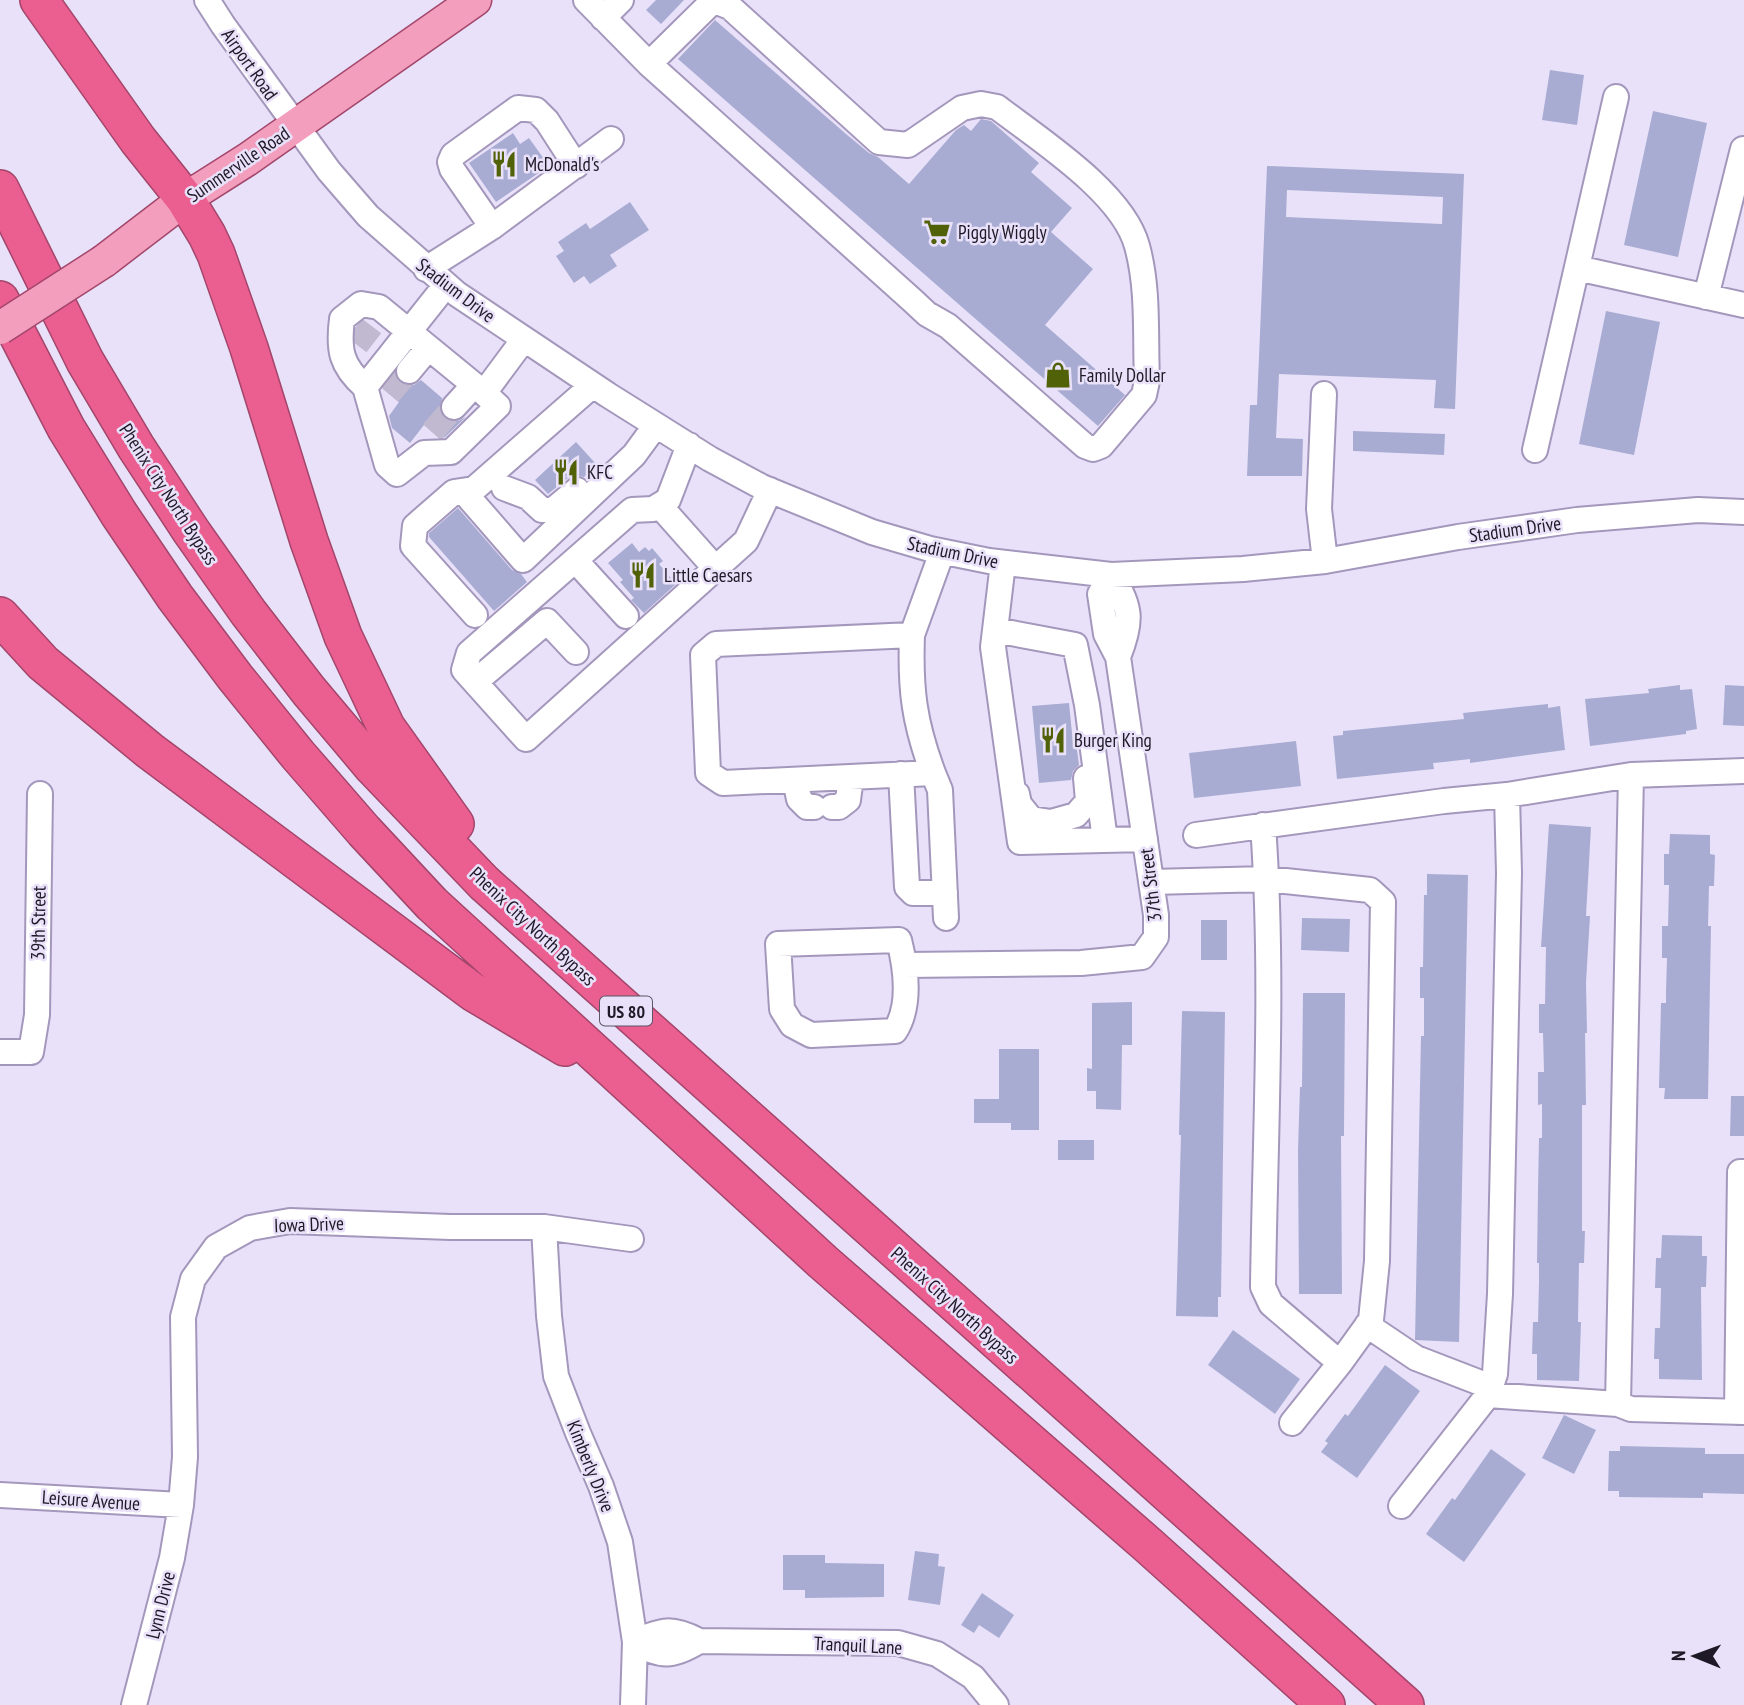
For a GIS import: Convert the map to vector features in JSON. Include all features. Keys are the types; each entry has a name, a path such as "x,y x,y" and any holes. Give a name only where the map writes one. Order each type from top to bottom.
{"highway":[{"path":"39,0 138,140 185,199 216,254 342,636 386,727 443,811 612,999"},
{"name":"Phenix City North Bypass","path":"0,189 85,361 136,447 248,612 309,691 373,767 484,883 1405,1705"},
{"name":"US 80","path":"0,300 66,428 119,514 190,617 298,755 432,904 843,1279 1138,1536 1326,1705"},
{"path":"0,616 43,663 150,751 424,957 473,992 634,1087"}],"main road":[{"name":"Summerville Road","path":"0,328 104,261 185,199 475,0"}],"street":[{"name":"Airport Road","path":"207,0 295,126"},
{"path":"586,0 649,64 927,314 948,326 1085,446 1093,449 1101,446 1144,395 1147,381 1142,269 1137,243 1126,219 1082,173 998,107 981,104 962,108 908,145 880,142 730,6 720,2 711,3 649,64"},
{"path":"603,18 621,0"},
{"path":"1535,450 1616,97"},
{"path":"492,227 452,169 450,162 453,155 518,108 536,110 547,121 576,166"},
{"name":"Stadium Drive","path":"295,126 368,216 426,269 593,385 688,445 770,490 872,532 942,552 1003,563 1111,575 1243,569 1325,561 1458,537 1577,520 1698,510 1744,512"},
{"path":"426,269 492,227 611,139"},
{"path":"1706,297 1743,149"},
{"path":"1577,268 1744,305"},
{"path":"409,371 419,340 446,285"},
{"path":"361,304 379,307 379,317 419,340 498,406 451,452 428,442 397,474 387,465 375,395 349,373 351,352 340,342 342,319 361,304"},
{"path":"454,407 479,389 524,339"},
{"path":"375,395 419,340"},
{"path":"475,615 413,547 415,526 454,492 498,481 593,385"},
{"path":"1325,394 1318,509 1325,561"},
{"path":"463,491 523,561 634,456 656,425"},
{"path":"688,445 668,500 653,509 632,510 469,653 464,670 526,739 588,665 634,624 716,569 746,541 770,490"},
{"path":"498,481 528,497 542,510 553,510 600,470 616,472"},
{"path":"498,481 548,537"},
{"path":"660,506 716,569"},
{"path":"942,552 912,635 911,671 919,738 940,790 946,918"},
{"path":"575,560 634,624"},
{"path":"1003,563 993,647 1020,842 1145,839"},
{"name":"37th Street","path":"905,965 1081,963 1142,957 1156,937 1157,915 1118,657 1128,632 1125,597 1111,575"},
{"path":"475,682 547,621 588,665"},
{"path":"995,629 1075,645 1085,696 1105,840"},
{"path":"912,635 716,644 702,655 708,774 723,783 933,773"},
{"path":"1085,696 1122,683"},
{"path":"1009,762 1019,804 1031,819 1051,822 1076,815 1088,801 1083,733 1085,696"},
{"path":"1196,835 1507,795 1631,775 1744,771"},
{"path":"901,774 907,887 912,893 945,893"},
{"path":"1618,1404 1631,775"},
{"path":"795,780 799,799 807,807 839,807 848,800 851,777"},
{"name":"39th Street","path":"0,1052 31,1052 37,1015 40,794"},
{"path":"1401,1506 1490,1391 1495,1374 1500,1294 1509,873 1507,795"},
{"path":"1263,825 1269,995 1263,1287 1271,1304 1340,1363"},
{"path":"1152,882 1266,878 1370,890 1383,902 1377,1261 1371,1320 1292,1423"},
{"path":"899,940 905,965 904,1018 895,1031 811,1035 792,1025 782,1009 778,944 899,940"},
{"path":"1367,1325 1416,1358 1490,1391 1618,1404 1631,1409 1740,1412 1740,1172 1744,1172"},
{"name":"Iowa Drive","path":"181,1505 185,1458 183,1317 193,1279 216,1247 250,1228 290,1221 450,1227 544,1227 631,1239"},
{"name":"Kimberly Drive","path":"544,1227 556,1376 601,1486 620,1542 635,1642 633,1705"},
{"name":"Leisure Avenue","path":"0,1495 181,1505"},
{"name":"Lynn Drive","path":"134,1705 170,1570 181,1505"},
{"name":"Tranquil Lane","path":"635,1642 657,1631 680,1632 699,1642 898,1643 937,1654 973,1677 996,1705"}],"building":[{"path":"656,0 684,0 661,24 646,10"},
{"path":"715,20 846,134 909,184 956,130 964,125 971,131 981,119 991,121 1039,163 1031,172 1072,208 1051,232 1093,269 1045,325 1125,395 1098,426 678,59"},
{"path":"1550,70 1584,75 1577,125 1542,120"},
{"path":"1653,111 1707,123 1678,257 1624,245"},
{"path":"513,133 520,144 529,138 549,166 496,202 469,163"},
{"path":"1267,166 1464,174 1455,409 1434,408 1436,380 1279,374 1276,438 1303,439 1302,476 1247,476 1250,405 1257,405","holes":["1287,190 1443,197 1442,224 1286,217"]},
{"path":"630,202 649,230 610,255 617,266 590,284 584,276 574,283 556,256 564,251 558,242 586,223 590,229"},
{"path":"1606,311 1660,322 1634,455 1579,444"},
{"path":"395,374 400,383 414,385 421,380 442,398 440,411 445,418 458,421 466,417 445,437 439,438 424,425 410,443 392,428 389,416 399,402 383,389"},
{"path":"1353,431 1445,434 1444,455 1353,451"},
{"name":"KFC","path":"576,442 597,465 584,477 575,475 568,478 548,494 535,480"},
{"path":"458,508 512,570 521,574 527,582 494,611 429,537 429,533"},
{"name":"Little Caesars","path":"632,543 639,552 645,547 649,551 652,548 663,561 659,564 676,584 644,613 631,600 634,598 620,582 623,580 608,563"},
{"path":"1680,685 1680,690 1692,689 1697,729 1686,731 1686,734 1590,746 1585,699 1649,693 1648,689"},
{"path":"1725,685 1744,686 1744,726 1723,725"},
{"path":"1069,703 1073,743 1076,742 1079,765 1073,771 1071,780 1039,783 1032,706"},
{"path":"1548,704 1548,708 1560,706 1565,750 1470,763 1470,759 1433,763 1434,769 1337,779 1333,736 1343,735 1343,731 1464,719 1463,713"},
{"path":"1296,741 1301,786 1194,798 1189,753"},
{"path":"1549,824 1591,827 1586,916 1590,916 1586,982 1586,1105 1582,1105 1582,1231 1585,1231 1584,1263 1579,1263 1579,1381 1537,1380 1537,1354 1532,1354 1533,1322 1538,1322 1538,1190 1542,1104 1538,1105 1538,1072 1544,1072 1543,1033 1539,1033 1539,1004 1545,1004 1546,947 1541,947"},
{"path":"1670,834 1710,835 1710,854 1715,855 1714,886 1709,886 1708,926 1711,926 1708,1099 1664,1099 1665,1088 1659,1088 1661,1003 1666,1003 1667,958 1662,958 1662,926 1668,926 1669,885 1664,885 1664,854 1669,854"},
{"path":"1427,874 1468,875 1459,1342 1415,1340 1421,1036 1424,1036 1424,998 1420,998 1420,967 1423,967"},
{"path":"1302,918 1350,919 1349,952 1301,950"},
{"path":"1201,920 1227,920 1227,960 1201,960"},
{"path":"1303,993 1345,993 1344,1136 1341,1136 1342,1294 1299,1294 1298,1150"},
{"path":"1132,1002 1132,1045 1122,1045 1121,1110 1096,1109 1096,1091 1087,1091 1087,1068 1092,1069 1092,1003"},
{"path":"1182,1011 1225,1012 1221,1297 1218,1297 1218,1317 1176,1316"},
{"path":"999,1049 1039,1049 1039,1130 1011,1130 1011,1123 974,1123 974,1099 999,1099"},
{"path":"1731,1096 1744,1096 1744,1136 1730,1136"},
{"path":"1058,1140 1094,1140 1094,1160 1058,1160"},
{"path":"1662,1235 1702,1236 1702,1256 1707,1256 1706,1287 1701,1287 1702,1380 1659,1379 1659,1359 1654,1359 1655,1328 1660,1328 1661,1288 1655,1288 1656,1258 1661,1258"},
{"path":"1233,1330 1300,1379 1275,1414 1208,1365"},
{"path":"1385,1365 1420,1391 1357,1478 1321,1452 1328,1443 1325,1441 1345,1414 1348,1416"},
{"path":"1564,1415 1596,1430 1574,1474 1542,1458"},
{"path":"1620,1446 1705,1448 1705,1454 1744,1454 1744,1494 1703,1493 1703,1498 1619,1497 1619,1491 1608,1491 1609,1451 1620,1451"},
{"path":"1491,1449 1526,1474 1464,1562 1426,1534 1452,1498 1455,1500"},
{"path":"915,1551 939,1554 938,1566 945,1567 940,1605 908,1600"},
{"path":"783,1555 825,1555 825,1563 884,1564 884,1597 805,1598 805,1590 783,1590"},
{"path":"982,1593 1014,1615 999,1638 979,1625 974,1633 961,1625"}],"tunnel":[{"path":"357,345 374,323"},
{"path":"389,394 409,371"},
{"path":"432,432 454,407"}],"place":[{"name":"McDonald's","path":"504,164"},
{"name":"Piggly Wiggly","path":"937,232"},
{"name":"Family Dollar","path":"1058,375"},
{"name":"KFC","path":"566,472"},
{"name":"Little Caesars","path":"643,575"},
{"name":"Burger King","path":"1053,740"}]}
